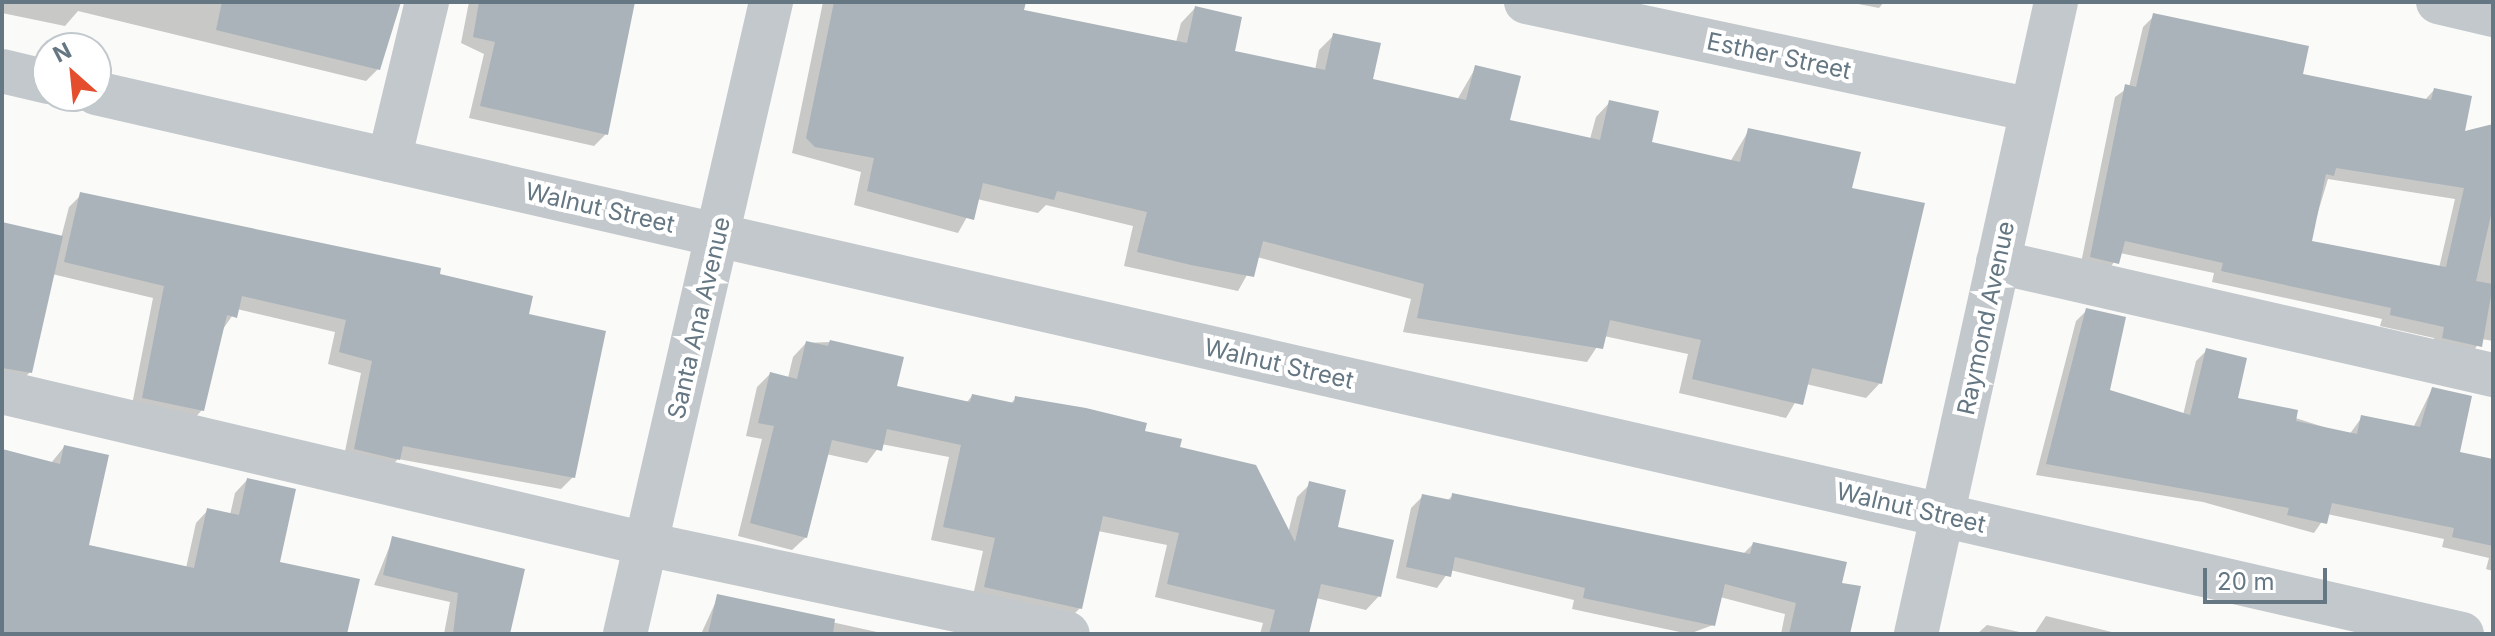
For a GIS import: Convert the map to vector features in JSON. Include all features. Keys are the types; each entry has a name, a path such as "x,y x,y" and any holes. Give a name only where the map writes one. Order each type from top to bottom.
{"street":[{"path":"389,160 427,2"},
{"name":"Santa Ana Avenue","path":"625,634 771,2"},
{"name":"Esther Street","path":"1526,2 2032,110"},
{"name":"Raymond Avenue","path":"1916,634 2056,2"},
{"path":"2438,2 2493,15"},
{"path":"2,71 32,78"},
{"name":"Walnut Street","path":"112,97 2462,634"},
{"path":"1998,262 2493,375"},
{"path":"2,392 646,544 1068,634"}],"building":[{"path":"222,2 401,2 380,70 216,30"},
{"path":"479,2 635,2 608,135 480,106 495,42 473,37"},
{"path":"834,2 1026,2 1024,10 1187,43 1195,6 1242,17 1235,51 1325,70 1333,33 1381,43 1373,79 1466,100 1475,65 1521,76 1510,120 1600,140 1609,100 1659,111 1652,142 1740,162 1748,128 1861,152 1852,188 1925,203 1882,384 1812,368 1803,405 1692,379 1701,340 1610,320 1603,349 1417,318 1424,284 1263,241 1254,277 1137,252 1147,212 1057,191 1054,200 983,183 974,220 867,191 874,158 815,147 806,138"},
{"path":"2153,13 2309,46 2303,74 2431,100 2434,88 2472,96 2465,131 2493,124 2493,206 2476,281 2493,284 2482,347 2442,338 2444,327 2390,315 2391,308 2221,271 2223,263 2125,241 2119,264 2090,257 2125,84 2136,87","holes":["2336,168 2464,188 2446,267 2312,241 2326,174 2334,176"]},
{"path":"80,192 441,268 440,274 533,296 529,314 606,331 575,478 403,446 400,460 354,449 372,361 339,352 346,320 242,296 237,318 227,315 204,411 142,398 164,286 64,262"},
{"path":"2,222 63,236 32,373 2,368"},
{"path":"2086,308 2126,317 2110,390 2190,415 2206,348 2247,358 2238,398 2298,410 2296,421 2357,434 2361,415 2420,427 2432,387 2472,396 2460,452 2493,459 2493,546 2452,537 2454,528 2332,503 2327,524 2287,515 2289,508 2046,464"},
{"path":"830,340 904,357 897,386 970,402 972,394 1014,403 1015,396 1086,408 1147,423 1145,431 1182,439 1180,447 1256,465 1295,542 1309,481 1346,490 1338,527 1394,540 1381,597 1321,584 1309,634 1269,634 1275,610 1167,584 1179,533 1103,516 1082,609 984,587 995,538 943,527 961,445 887,429 882,451 832,440 807,538 750,523 774,426 758,423 770,372 797,379 806,341 828,346"},
{"path":"64,445 109,455 89,545 194,568 207,508 239,515 247,478 296,489 280,562 360,579 347,634 2,634 2,449 60,464"},
{"path":"1452,493 1750,554 1753,542 1847,562 1842,583 1861,586 1850,634 1789,634 1796,603 1725,584 1715,626 1583,598 1585,588 1455,557 1451,577 1406,567 1422,494 1451,500"},
{"path":"392,536 525,569 510,634 453,634 458,593 383,575"},
{"path":"717,594 835,619 833,634 708,634"}]}
